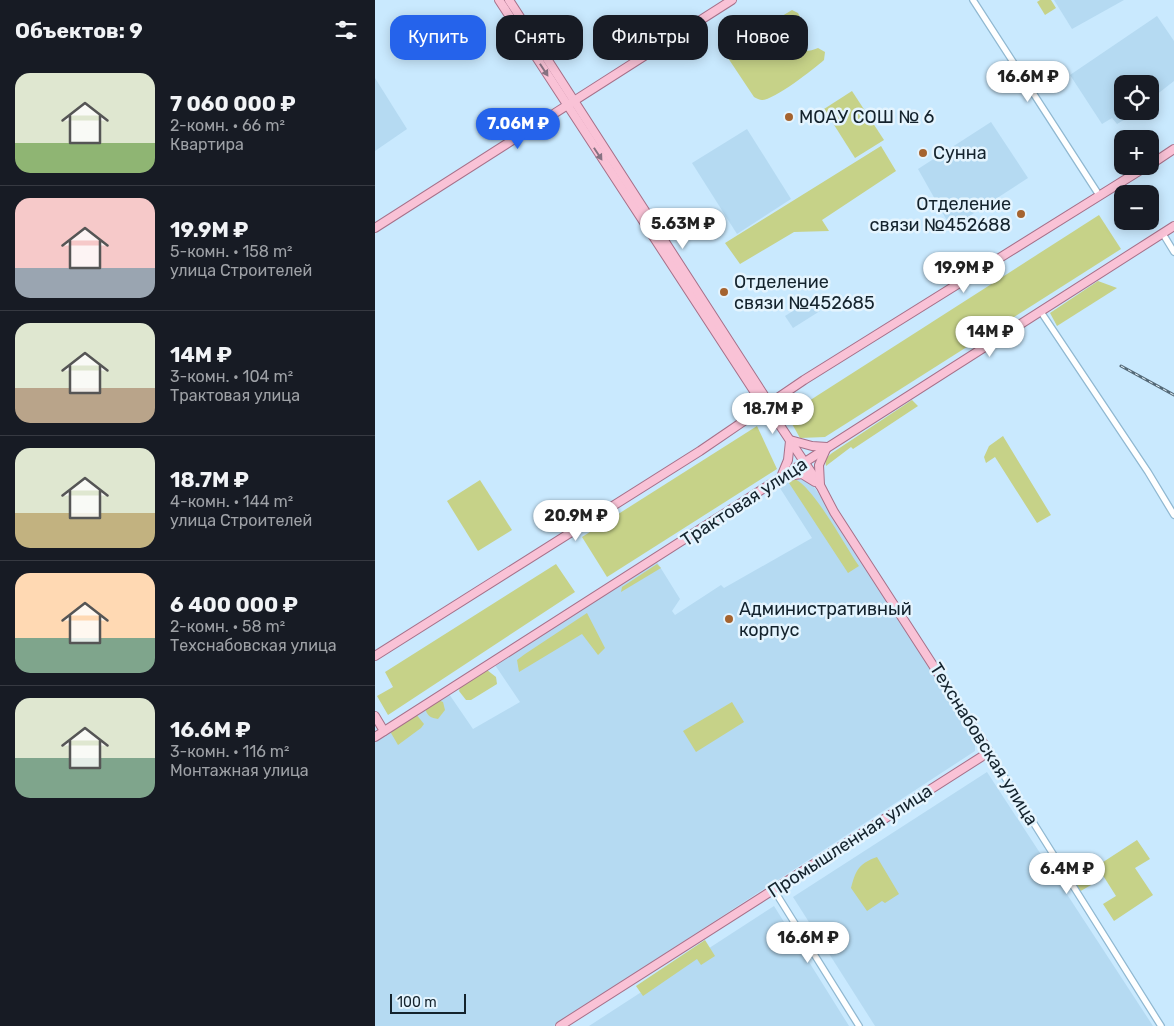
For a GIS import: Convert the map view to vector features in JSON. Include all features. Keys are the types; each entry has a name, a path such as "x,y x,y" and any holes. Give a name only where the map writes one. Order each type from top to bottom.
{"main road":[{"path":"499,0 570,103"},
{"path":"509,0 570,103"},
{"path":"375,228 732,0"},
{"name":"Техснабовская улица","path":"570,103 766,406 821,487 834,512 989,752"},
{"path":"1159,159 1174,150"},
{"path":"375,656 700,451 766,406 1133,175"},
{"name":"Трактовая улица","path":"375,737 1174,226"},
{"path":"781,477 788,460 790,440 812,446 827,447 819,465 821,487"},
{"path":"781,477 802,474 821,487"},
{"path":"375,716 384,731"},
{"name":"Промышленная улица","path":"560,1026 989,752"}],"street":[{"path":"973,0 1099,196"},
{"path":"1163,234 1174,252"},
{"path":"1041,312 1148,472 1174,515"},
{"name":"Техснабовская улица","path":"989,752 1161,1026"},
{"path":"775,890 859,1026"}],"shaded area":[{"path":"1054,0 1124,0 1072,29"},
{"path":"1157,16 1174,41 1174,81 1159,93 1159,75 1114,75 1114,120 1124,120 1117,124 1112,118 1102,124 1070,75"},
{"path":"375,78 407,129 375,151"},
{"path":"991,122 1028,178 954,226 950,226 918,169"},
{"path":"747,129 791,199 737,234 692,163"},
{"path":"812,299 820,311 793,328 785,316"},
{"path":"798,475 813,485 970,727 975,741 975,751 554,1026 375,1026 375,741 449,694 473,729 520,702 495,665 657,562 680,599 672,611 675,615 721,585 724,588 812,538 778,485 790,477"},
{"path":"987,772 1153,1026 875,1026 793,897"},
{"path":"774,906 849,1026 589,1026"}],"green space":[{"path":"1040,0 1051,0 1056,8 1045,15 1037,2"},
{"path":"792,10 799,15 784,15"},
{"path":"818,48 825,52 824,60 784,90 768,99 762,100 754,97 729,60 808,60 808,51"},
{"path":"852,91 884,140 855,158 824,109"},
{"path":"881,146 896,171 822,220 829,231 794,232 740,264 725,243"},
{"path":"1099,215 1121,249 825,437 800,438 787,415"},
{"path":"1098,281 1117,288 1057,326 1050,313"},
{"path":"912,400 918,406 853,449 851,447 826,466 825,459 832,453"},
{"path":"757,426 777,469 607,577 582,537"},
{"path":"1003,436 1051,515 1037,523 995,457 986,463 984,457 989,446"},
{"path":"795,479 803,485 820,506 859,566 848,573 789,483"},
{"path":"480,480 512,530 478,551 447,501"},
{"path":"556,564 575,592 388,715 377,696 393,687 385,672"},
{"path":"657,564 661,568 621,592 622,587"},
{"path":"587,613 605,648 598,655 582,634 519,672 517,660"},
{"path":"487,670 496,677 497,684 471,700 466,700 459,691 460,687"},
{"path":"438,700 443,702 445,710 438,719 430,716 425,708"},
{"path":"732,702 744,722 696,752 683,731"},
{"path":"416,714 424,724 398,745 391,733 392,730"},
{"path":"1137,840 1150,859 1135,868 1153,895 1114,921 1103,904 1116,896 1097,866"},
{"path":"1072,855 1091,885 1079,892 1061,862"},
{"path":"877,857 899,894 885,903 882,901 867,911 851,888 859,868"},
{"path":"705,940 715,956 701,965 697,959 643,996 636,986"}],"railway":[{"path":"1121,366 1174,395"}],"place":[{"name":"МОАУ СОШ № 6","path":"789,117"},
{"name":"Сунна","path":"923,153"},
{"name":"Отделение связи №452688","path":"1021,214"},
{"name":"Отделение связи №452685","path":"724,292"},
{"name":"Административный корпус","path":"729,619"}]}
